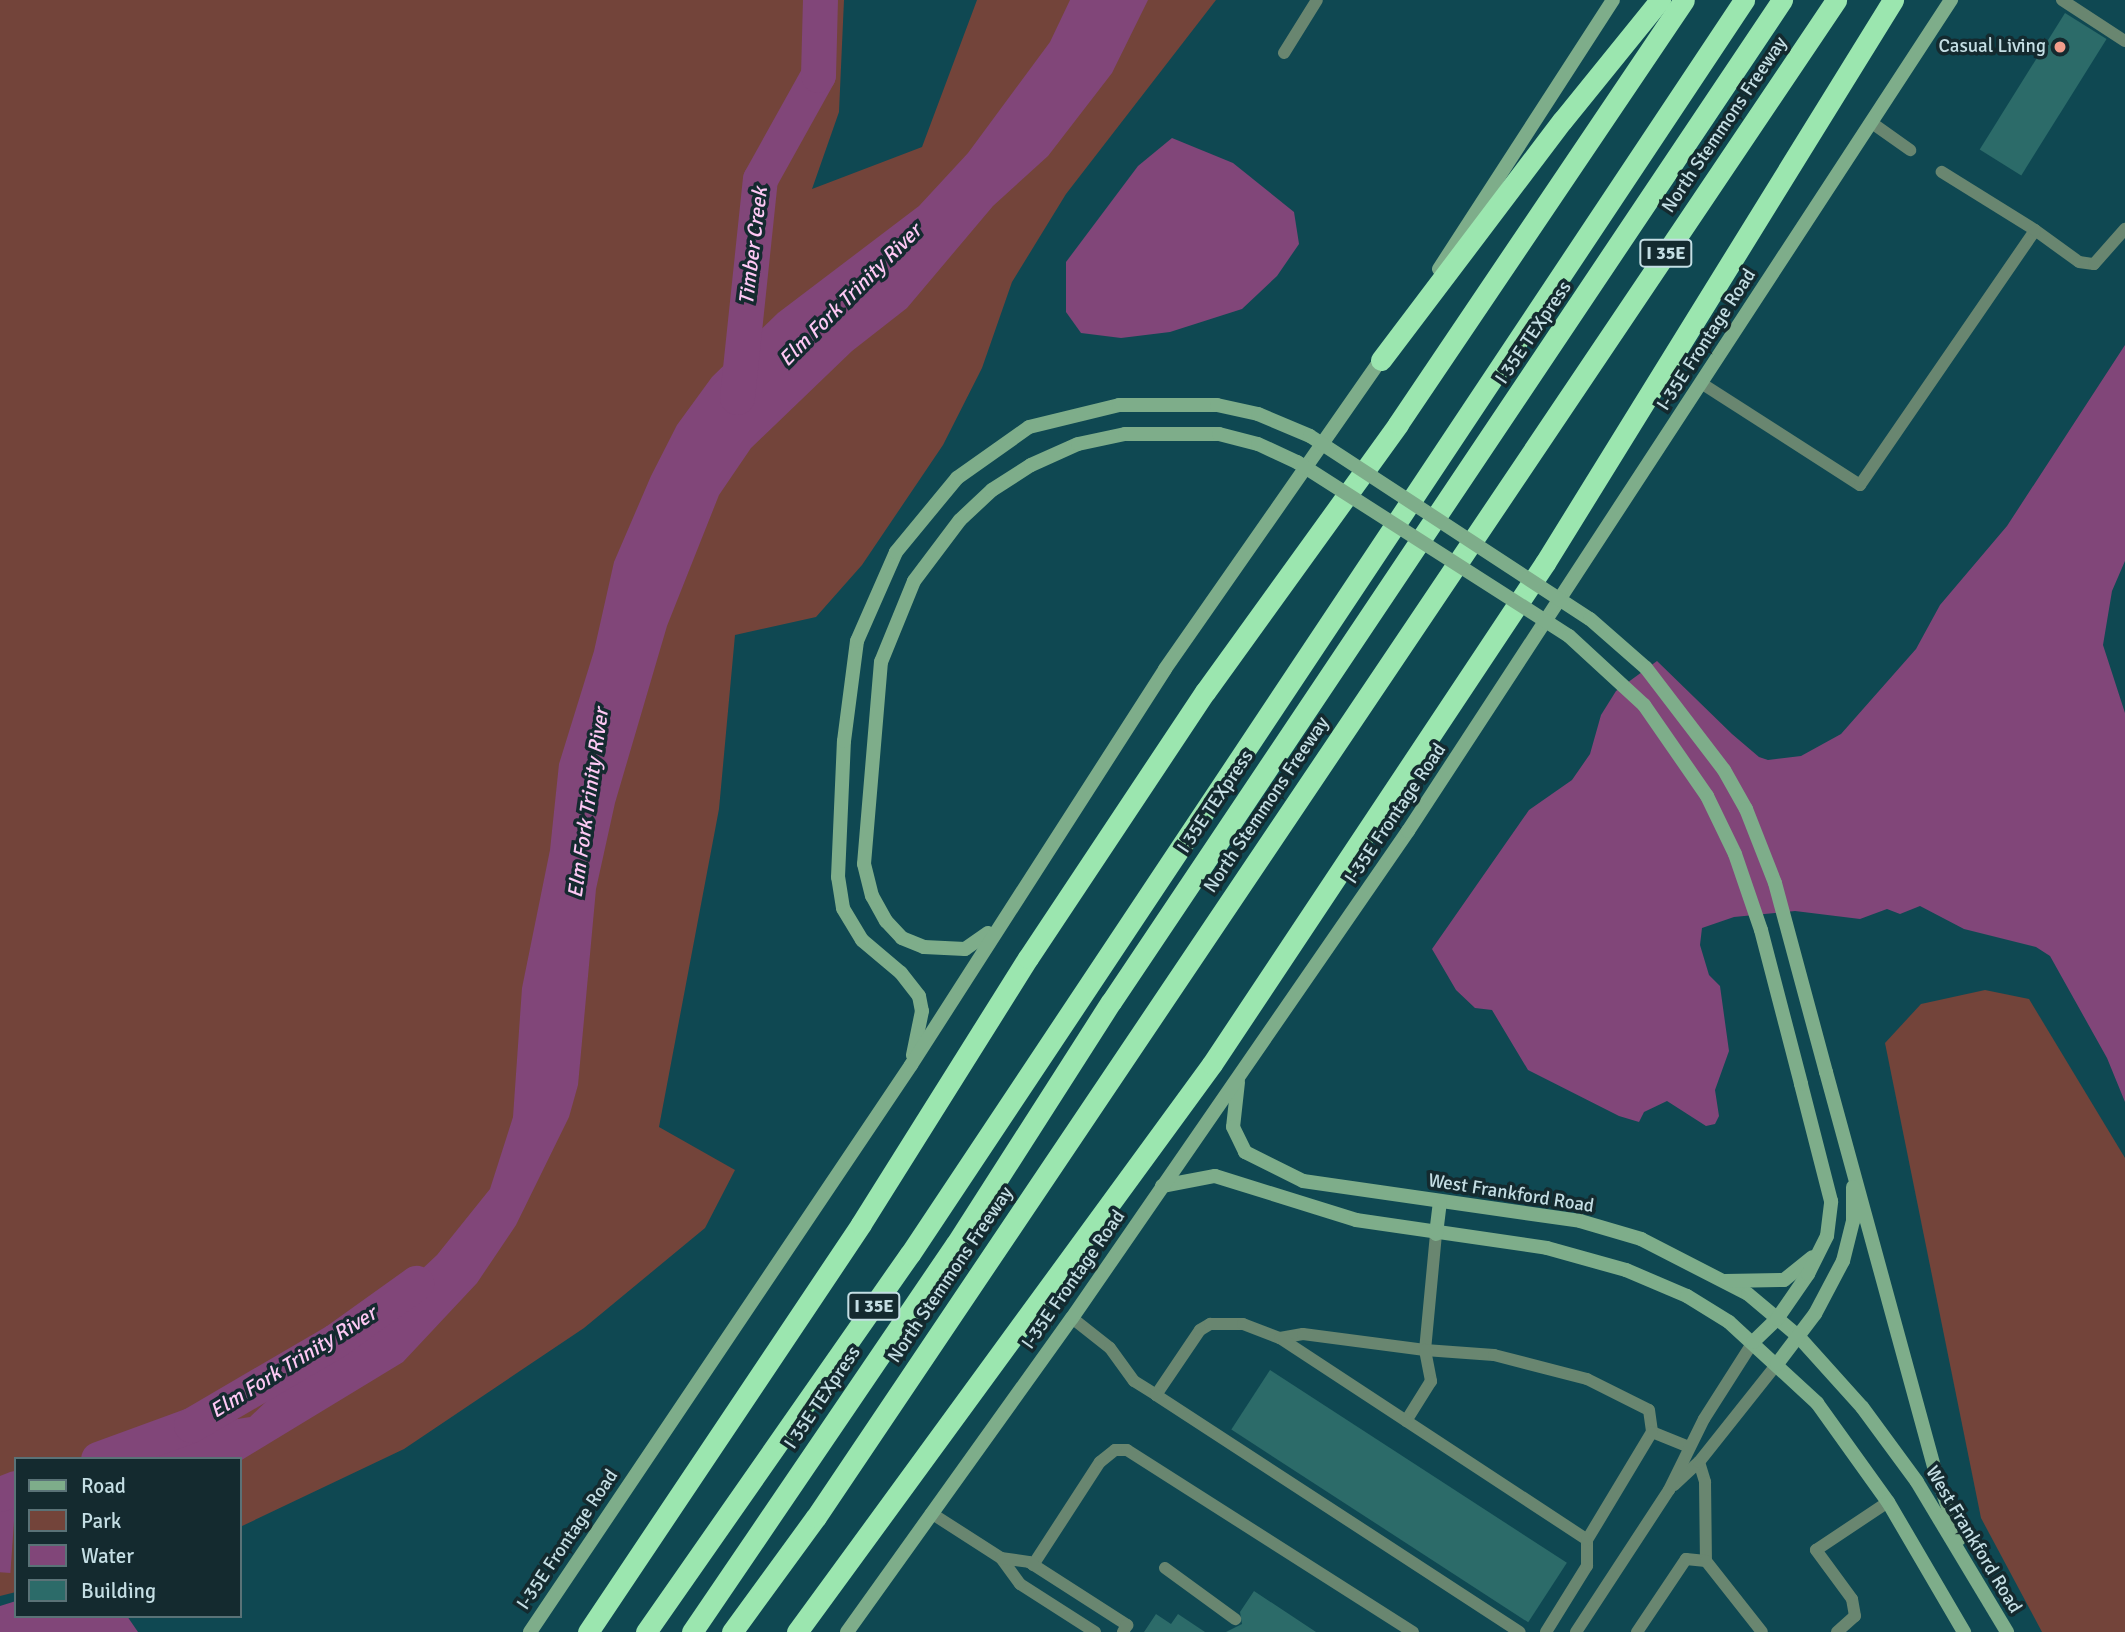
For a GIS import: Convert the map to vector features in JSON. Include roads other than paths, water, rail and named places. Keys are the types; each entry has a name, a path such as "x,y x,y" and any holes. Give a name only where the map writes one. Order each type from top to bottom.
{"highway":[{"path":"1381,360 1562,121 1660,0"},
{"path":"588,1632 861,1224 1028,958 1205,692 1398,424 1684,0"},
{"name":"I 35E","path":"646,1632 910,1254 1744,0"},
{"name":"I 35E TEXpress","path":"692,1632 970,1223 1111,1002 1270,762 1782,0"},
{"name":"North Stemmons Freeway","path":"732,1632 816,1517 1836,0"},
{"path":"797,1632 1212,1064 1545,563 1893,0"}],"main road":[{"name":"I-35E Frontage Road","path":"530,1632 911,1065 995,928 1165,669 1381,360 1613,0"},
{"name":"I-35E Frontage Road","path":"847,1632 1072,1318 1408,831 1951,0"},
{"path":"911,1065 922,1011 919,996 901,973 862,940 843,908 838,877 844,741 855,653 896,552 957,478 1029,427 1119,405 1217,405 1258,414 1310,436 1590,619 1646,668 1724,770 1746,809 1775,883 1936,1473 1969,1567"},
{"path":"995,928 965,949 924,947 902,938 886,921 872,896 864,864 881,662 914,581 960,520 992,490 1031,465 1079,444 1125,434 1219,434 1258,444 1308,469 1569,636 1644,705 1707,796 1735,854 1761,930 1832,1201 1824,1243 1777,1319 1753,1342"},
{"name":"West Frankford Road","path":"1238,1080 1233,1127 1245,1152 1303,1181 1440,1203 1580,1221 1641,1239 1724,1281 1777,1319 1798,1336 1862,1407 1917,1482 2006,1632"},
{"path":"1777,1364 1830,1290 1843,1261 1853,1221 1853,1168"},
{"path":"1162,1186 1215,1177 1356,1220 1436,1234 1547,1248 1626,1270 1687,1296 1753,1342 1817,1403 1888,1502 1964,1632"},
{"path":"1436,1234 1440,1203"},
{"path":"1724,1281 1784,1280 1803,1267 1824,1243"}],"lane":[{"path":"1284,53 1317,0"},
{"path":"2063,0 2125,41"},
{"path":"1872,123 1910,150"},
{"path":"1942,172 2035,230 2079,262 2094,264 2125,229"},
{"path":"1701,383 1860,485 2035,230"},
{"path":"1406,1421 1431,1381 1425,1350 1436,1234"},
{"path":"1072,1318 1110,1348 1134,1381 1519,1632"},
{"path":"1156,1395 1200,1330 1210,1324 1243,1324 1280,1338 1587,1540"},
{"path":"1280,1338 1303,1334 1425,1350 1494,1355 1587,1379 1649,1410 1652,1432 1587,1540 1587,1566 1546,1632"},
{"path":"1576,1632 1669,1490 1689,1447 1753,1342"},
{"path":"1669,1490 1699,1462 1777,1364"},
{"path":"1652,1432 1689,1447"},
{"path":"1033,1565 1100,1462 1115,1450 1127,1450 1413,1632"},
{"path":"1699,1462 1705,1482 1706,1561 1762,1632"},
{"path":"1837,1632 1855,1616 1852,1599 1816,1550 1888,1502"},
{"path":"931,1513 1001,1558 1033,1565 1125,1628"},
{"path":"1001,1558 1020,1584 1095,1632"},
{"path":"1637,1632 1686,1559 1706,1561"},
{"path":"1165,1568 1235,1619"}],"water":[{"path":"1070,0 1148,0 1112,73 1048,156 993,206 907,308 852,351 751,448 719,495 667,626 615,803 596,889 578,1085 569,1117 516,1225 477,1283 403,1362 242,1460 242,1457 136,1457 163,1431 250,1417 296,1373 319,1361 370,1318 437,1255 490,1189 513,1117 522,988 550,850 559,764 594,651 614,562 651,476 677,425 712,377 778,313 919,206 968,153 1050,42"},
{"path":"1172,138 1233,163 1294,212 1299,244 1277,276 1242,309 1170,332 1121,338 1081,333 1066,312 1066,262 1138,166"},
{"path":"2125,345 2125,561 2112,591 2103,645 2125,713 2125,1102 2107,1058 2050,956 2036,947 1964,929 1920,906 1900,914 1887,909 1860,919 1795,911 1734,917 1702,928 1700,945 1709,975 1720,986 1729,1051 1715,1090 1719,1116 1715,1124 1706,1126 1667,1101 1644,1112 1639,1122 1619,1116 1528,1070 1492,1010 1475,1008 1456,990 1432,949 1529,810 1572,780 1590,754 1601,715 1616,691 1657,661 1732,734 1759,757 1768,760 1801,756 1841,734 1916,649 1940,605 2007,526"},
{"path":"0,1492 14,1493 10,1573 0,1572"},
{"path":"14,1602 14,1618 128,1618 138,1632 0,1632 0,1606"}],"waterway":[{"name":"Timber Creek","path":"737,397 760,179 818,75 820,0"},
{"name":"Elm Fork Trinity River","path":"103,1457 191,1425 335,1341 416,1283"},
{"name":"Elm Fork Trinity River","path":"0,1494 14,1489"}],"place":[{"name":"Casual Living","path":"2060,47"}]}
